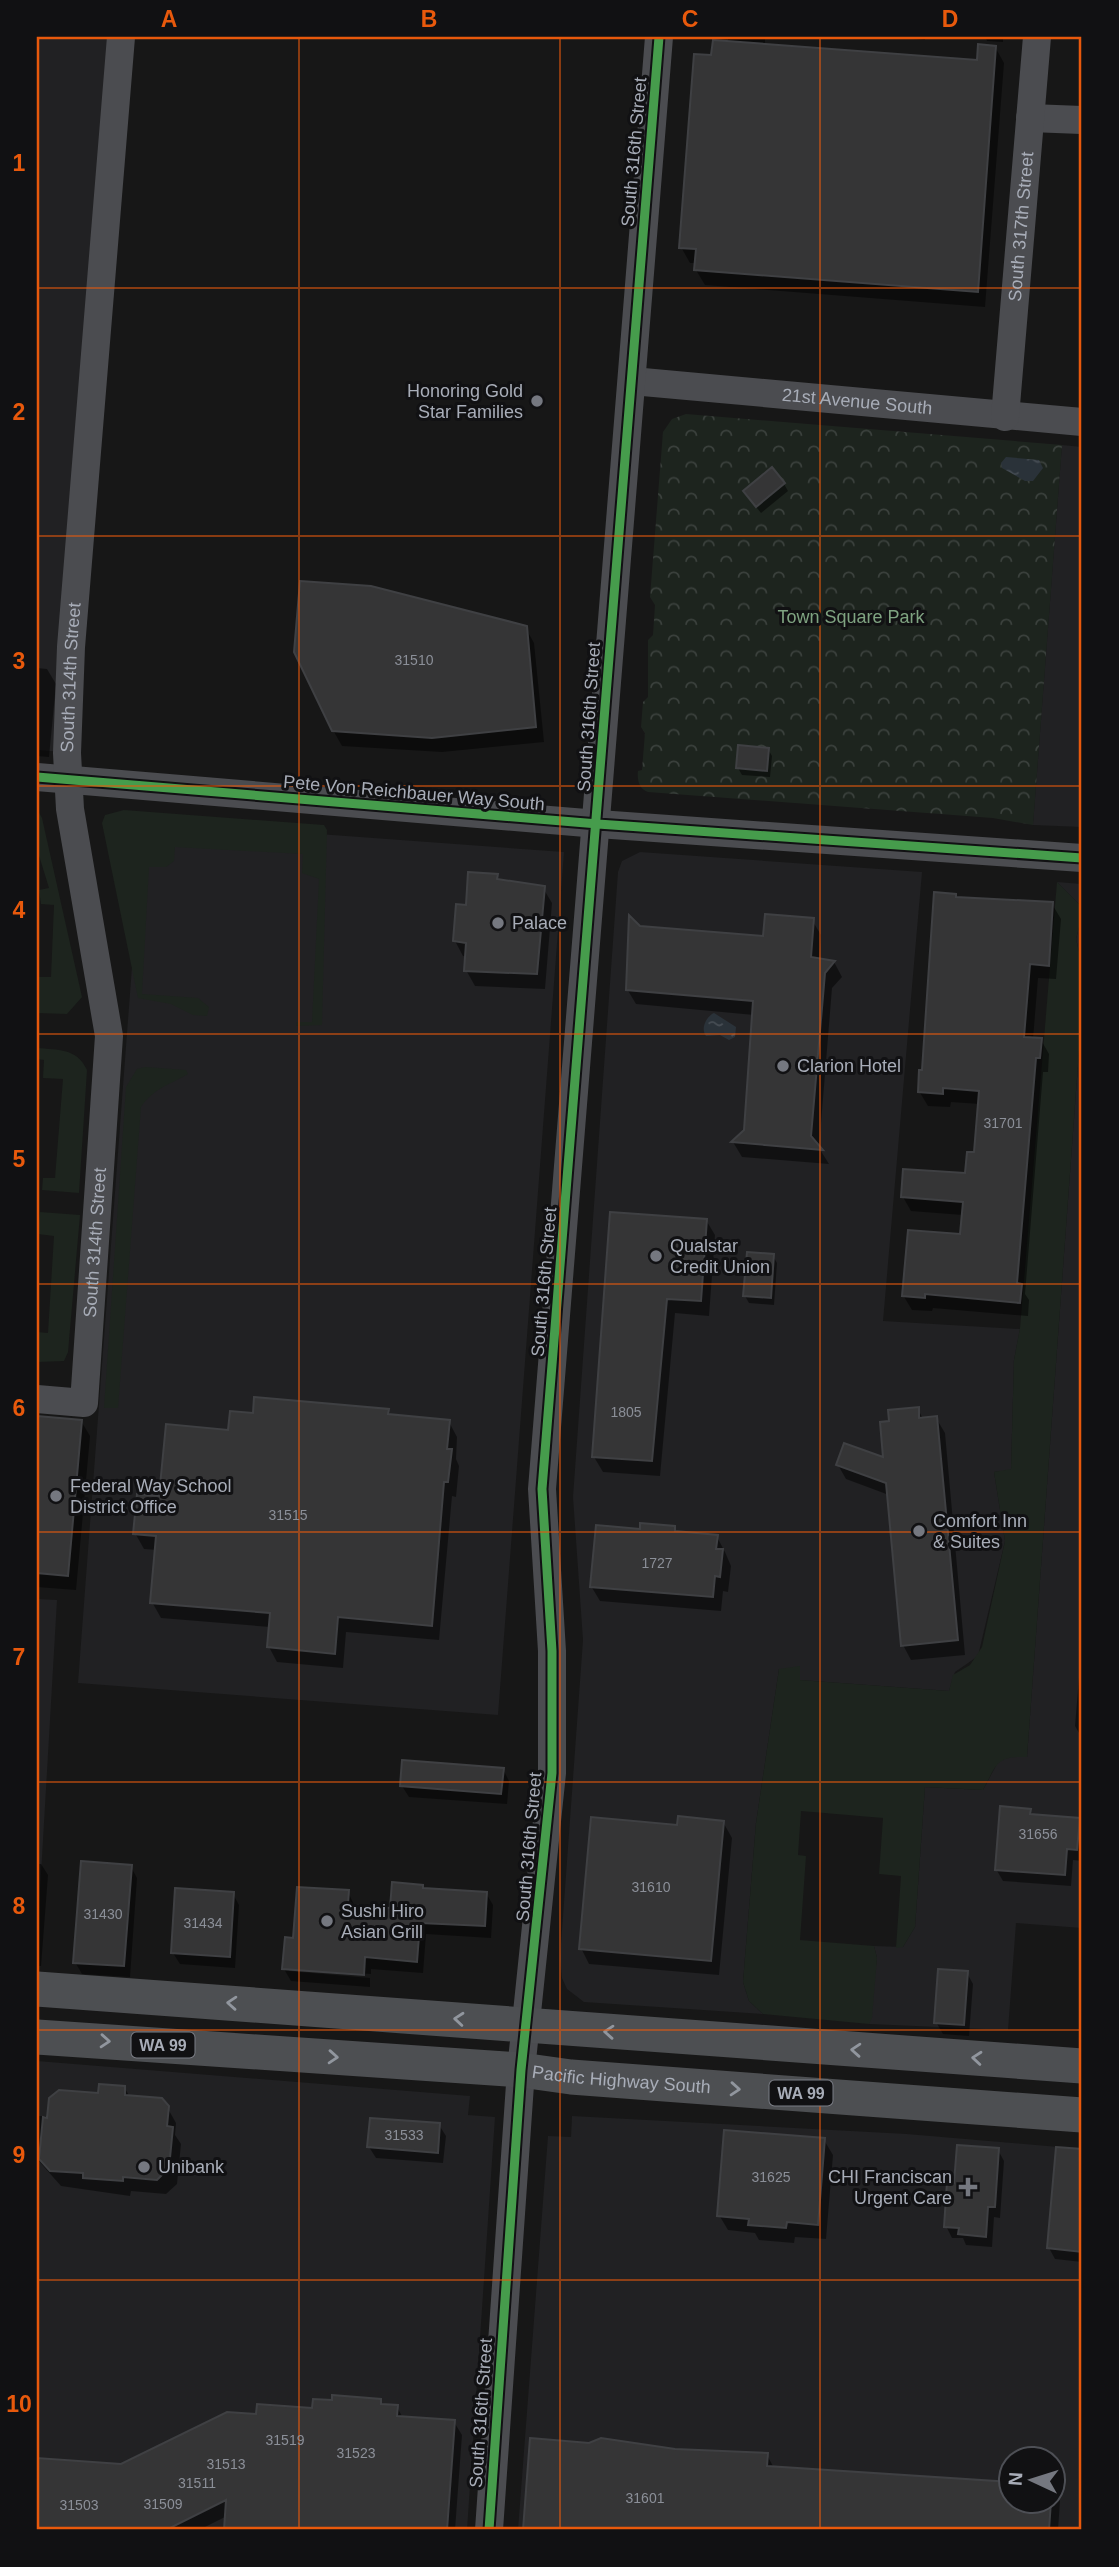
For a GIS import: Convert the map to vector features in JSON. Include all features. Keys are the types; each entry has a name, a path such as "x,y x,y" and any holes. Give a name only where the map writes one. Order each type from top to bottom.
{"main road":[{"path":"37,1989 1082,2066"},
{"path":"37,2010 57,2011 101,1993"},
{"name":"Pacific Highway South","path":"37,2037 521,2070 570,2077 1082,2115"},
{"path":"965,2105 1065,2093 1082,2094"}],"street":[{"name":"South 314th Street","path":"37,1399 84,1403 109,1036 67,780 71,647 121,37"},
{"name":"South 316th Street","path":"489,2530 521,2070 554,1740 542,1489 598,824 659,37"},
{"name":"South 317th Street","path":"1005,416 1037,37"},
{"path":"1030,118 1082,120"},
{"name":"21st Avenue South","path":"632,381 1082,422"},
{"name":"Pete Von Reichbauer Way South","path":"37,777 598,824 1082,858"}],"shaded area":[{"path":"37,37 121,37 63,752 37,750"},
{"path":"1062,445 1082,447 1082,827 1033,825"},
{"path":"143,821 564,852 498,1715 78,1683"},
{"path":"640,852 922,872 883,1321 1020,1329 1014,1360 1011,1470 994,1472 1005,1541 978,1656 955,1672 949,1691 799,1680 779,1669 756,1823 743,1982 749,2001 763,2014 584,2002 567,1989 562,1978 560,1958 583,1640 573,1497 618,872 622,861"},
{"path":"1057,882 1082,884 1082,964 1076,939 1081,919 1079,904"},
{"path":"1082,1010 1082,1928 1016,1923 1008,2030 869,2024 877,1958 874,1946 903,1947 915,1927 925,1787 983,1790 999,1760 1008,1756 1027,1757"},
{"path":"37,1599 57,1600 37,1943"},
{"path":"37,2061 470,2096 468,2115 495,2117 467,2530 37,2530"},
{"path":"572,2116 907,2134 1082,2149 1082,2530 518,2530 548,2136 571,2137"}],"green space":[{"name":"Town Square Park","path":"686,414 1062,445 1033,825 993,818 648,792 642,789 638,771 642,770 645,733 641,727 643,702 648,697 648,640 653,635 655,605 650,597 663,432 672,419"},
{"path":"37,809 42,818 82,997 67,1014 37,1013 37,977 51,977 54,905 41,904 39,890 49,888 37,849"},
{"path":"124,810 324,825 327,830 322,1025 296,1026 297,1022 312,1022 319,879 302,873 303,854 175,847 174,861 166,867 149,867 142,994 198,998 209,1007 207,1016 193,1015 171,1004 138,998 102,823 105,815"},
{"path":"1057,882 1079,904 1081,919 1076,939 1082,964 1082,1010 1027,1757 1009,1758 999,1763 983,1790 925,1787 915,1927 903,1947 896,1948 901,1876 879,1874 883,1818 801,1811 798,1855 806,1856 800,1940 874,1946 877,1958 872,2018 869,2024 763,2014 749,2001 743,1982 756,1823 779,1669 800,1666 800,1680 949,1691 953,1675 970,1665 982,1647 1005,1541 994,1472 1011,1469 1014,1360 1020,1328"},
{"path":"37,1048 72,1054 87,1070 79,1193 42,1190 43,1178 55,1178 63,1079 43,1078 44,1060 37,1059"},
{"path":"145,1067 186,1070 188,1074 157,1091 141,1107 118,1408 104,1408 126,1087 137,1069"},
{"path":"40,1212 80,1215 68,1352 64,1361 37,1362 37,1332 48,1333 54,1236 38,1234"}],"water":[{"path":"1006,457 1039,460 1043,468 1033,481 1025,481 1002,468 1001,463"},
{"path":"714,1013 736,1027 735,1037 729,1040 720,1035 706,1036 705,1023"}],"building":[{"path":"713,40 977,60 978,44 996,46 978,292 694,270 696,249 679,248 694,54 711,55"},
{"path":"772,467 785,483 756,507 743,491"},
{"path":"300,581 371,586 527,626 536,727 432,738 332,731 294,652"},
{"path":"738,745 769,748 767,771 736,768"},
{"name":"Palace","path":"468,872 498,874 497,879 545,886 537,974 464,971 466,943 453,941 456,904 466,905"},
{"path":"934,892 956,894 956,897 1053,902 1049,966 1030,964 1024,1037 1042,1038 1040,1058 1036,1058 1017,1283 1022,1284 1020,1303 925,1294 925,1298 902,1296 908,1230 960,1234 963,1202 901,1197 903,1169 965,1173 967,1152 974,1152 979,1091 943,1088 943,1094 918,1092 919,1070 922,1070"},
{"name":"Clarion Hotel","path":"765,914 814,918 811,957 835,961 825,973 811,1136 823,1150 731,1142 744,1130 753,1001 626,990 629,915 640,926 763,936"},
{"path":"610,1212 707,1219 701,1301 667,1299 652,1461 592,1457"},
{"path":"747,1252 774,1254 771,1298 743,1296"},
{"path":"254,1397 389,1409 388,1414 450,1420 447,1449 452,1449 448,1482 444,1482 432,1626 338,1617 335,1654 267,1647 270,1613 150,1603 156,1536 133,1534 137,1494 159,1496 166,1424 228,1430 230,1411 253,1413"},
{"name":"Comfort Inn & Suites","path":"919,1407 919,1418 937,1416 958,1640 901,1646 886,1483 836,1465 844,1443 883,1457 880,1422 889,1421 888,1410"},
{"name":"Federal Way School District Office","path":"37,1416 82,1420 68,1576 37,1573"},
{"path":"640,1523 675,1526 675,1531 718,1535 716,1549 723,1549 720,1577 715,1576 713,1597 590,1587 596,1525 640,1529"},
{"path":"402,1760 504,1768 501,1794 400,1786"},
{"path":"1000,1806 1031,1809 1030,1814 1080,1818 1077,1850 1067,1849 1065,1875 995,1870"},
{"path":"678,1816 724,1821 711,1961 579,1949 591,1817 677,1825"},
{"path":"81,1861 132,1865 124,1966 73,1963"},
{"path":"392,1882 423,1885 423,1888 487,1892 485,1926 420,1923 417,1962 365,1957 364,1975 282,1969 285,1937 293,1938 297,1887 349,1890 348,1905 390,1908"},
{"path":"175,1888 234,1892 230,1957 171,1953"},
{"path":"938,1969 968,1971 964,2025 934,2023"},
{"path":"99,2084 125,2086 125,2095 162,2098 169,2106 167,2126 173,2127 169,2168 157,2180 83,2178 83,2173 50,2171 39,2159 43,2117 47,2118 49,2098 59,2090 98,2093"},
{"path":"370,2118 440,2123 438,2153 367,2147"},
{"path":"724,2130 825,2138 818,2225 787,2222 786,2228 748,2225 749,2219 717,2216"},
{"name":"CHI Franciscan Urgent Care","path":"957,2145 999,2148 995,2207 988,2207 986,2237 958,2234 959,2228 944,2227 947,2182 954,2183"},
{"path":"1056,2147 1082,2149 1082,2252 1047,2248"},
{"path":"332,2395 381,2399 381,2404 398,2405 397,2416 455,2420 447,2530 224,2530 226,2500 166,2530 37,2530 37,2458 121,2464 227,2412 256,2414 257,2404 312,2408 313,2399 332,2400"},
{"path":"530,2438 589,2443 601,2438 675,2449 768,2453 767,2466 996,2481 996,2514 1050,2514 1049,2530 523,2530"}],"cycle path":[{"path":"489,2530 521,2070 552,1773 552,1651 542,1489 659,37"},
{"path":"37,777 598,824 1082,858"}],"place":[{"name":"Honoring Gold Star Families","path":"537,401"},
{"name":"Palace","path":"498,923"},
{"name":"Clarion Hotel","path":"783,1066"},
{"name":"Qualstar Credit Union","path":"656,1256"},
{"name":"Federal Way School District Office","path":"56,1496"},
{"name":"Comfort Inn & Suites","path":"919,1531"},
{"name":"Sushi Hiro Asian Grill","path":"327,1921"},
{"name":"Unibank","path":"144,2167"},
{"name":"CHI Franciscan Urgent Care","path":"968,2187"}]}
